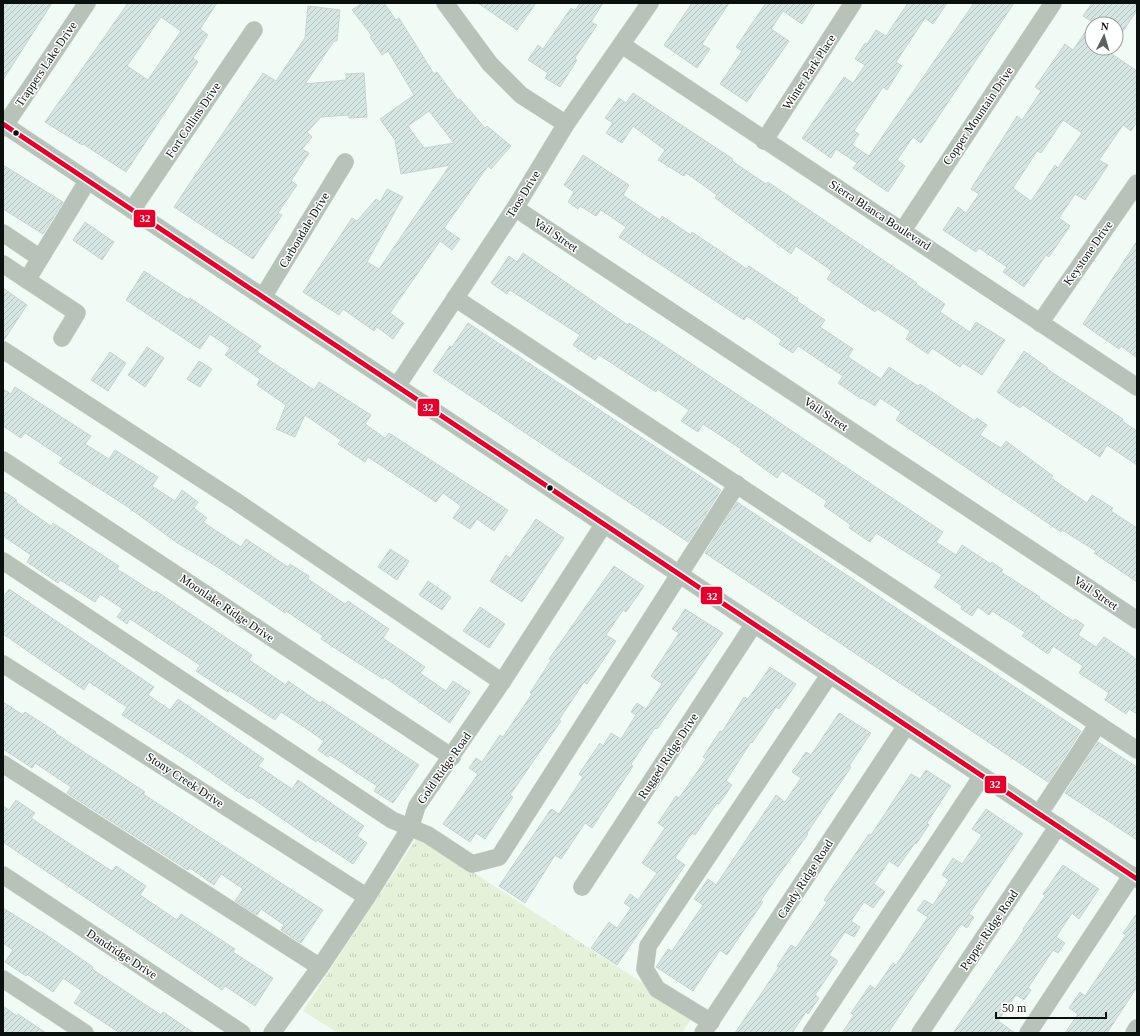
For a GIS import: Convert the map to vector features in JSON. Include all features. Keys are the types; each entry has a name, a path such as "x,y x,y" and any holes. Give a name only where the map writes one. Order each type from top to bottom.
{"street":[{"name":"Trappers Lake Drive","path":"4,126 87,3"},
{"path":"445,3 490,64 521,95 566,124"},
{"name":"Taos Drive","path":"397,386 515,208 566,124 650,3"},
{"name":"Winter Park Place","path":"764,141 853,3"},
{"name":"Copper Mountain Drive","path":"903,230 1053,3"},
{"name":"Fort Collins Drive","path":"132,210 254,30"},
{"name":"Sierra Blanca Boulevard","path":"622,45 764,141 903,230 1137,387"},
{"path":"4,126 88,180 604,524 680,573 906,726 1134,877 1028,1033"},
{"name":"Carbondale Drive","path":"263,297 345,162"},
{"path":"27,280 88,180"},
{"name":"Keystone Drive","path":"1040,323 1137,183"},
{"name":"Vail Street","path":"515,208 1137,620"},
{"path":"3,232 40,258"},
{"path":"3,264 77,313 62,338"},
{"path":"456,298 1137,750"},
{"path":"3,350 237,502 502,682"},
{"name":"Moonlake Ridge Drive","path":"3,460 452,757"},
{"path":"3,561 392,820 428,835 472,864 499,857 737,484"},
{"name":"Gold Ridge Road","path":"272,1033 320,967 367,897 410,828 417,806 502,682 604,524"},
{"name":"Rugged Ridge Drive","path":"582,888 754,624"},
{"name":"Stony Creek Drive","path":"3,664 367,897"},
{"path":"707,1027 657,988 645,969 648,946 830,674"},
{"path":"1039,814 1098,724"},
{"name":"Candy Ridge Road","path":"707,1027 906,726"},
{"path":"3,764 320,967"},
{"path":"811,1033 982,776"},
{"name":"Pepper Ridge Road","path":"920,1033 1058,826"},
{"name":"Dandridge Drive","path":"3,875 242,1033"},
{"path":"3,979 85,1033"},
{"path":"1134,1033 1137,1028"}],"green space":[{"path":"418,836 693,1016 682,1033 338,1033 303,1011"}],"building":[{"path":"3,3 52,3 3,80"},
{"path":"128,3 217,3 200,29 208,35 193,58 198,62 126,172 83,144 82,145 45,122","holes":["161,17 181,31 148,80 127,66"]},
{"path":"362,3 384,3 396,20 399,18 434,74 437,72 458,100 460,99 485,128 487,126 511,146 491,169 488,166 444,228 460,239 452,250 440,241 390,313 404,323 393,339 377,327 374,331 343,309 339,315 303,292 352,218 357,221 376,199 380,202 387,189 403,197 367,262 379,269 450,165 401,174 395,140 380,119 414,95 388,51 382,55 370,37 372,36 352,10","holes":["429,111 454,143 424,148 408,126"]},
{"path":"478,3 536,3 517,30"},
{"path":"580,3 603,3 591,22 597,25 575,58 577,60 560,87 545,78 548,73 528,60 538,45 543,49 571,8 575,11"},
{"path":"692,3 729,3 702,44 710,49 697,68 664,45"},
{"path":"766,3 815,3 802,24 783,11 771,29 789,41 747,102 720,84 742,51 736,47"},
{"path":"908,3 947,3 933,24 925,18 896,62 902,66 887,90 883,87 854,131 859,134 852,145 869,156 974,3 1014,3 921,143 913,137 897,160 905,166 888,192 853,168 857,163 836,149 831,158 802,138 844,77 853,83 865,65 855,59 865,43 867,44 876,30 886,36"},
{"path":"1092,3 1137,3 1137,10 1124,30 1124,16 1084,17"},
{"path":"308,6 340,10 337,41 334,41 305,84 346,80 346,74 364,73 367,117 349,118 349,115 321,117 307,132 312,137 302,149 309,153 291,181 297,185 278,213 282,215 253,259 174,207 263,73 276,81 305,38"},
{"path":"1084,34 1084,56 1115,56 1137,71 1137,122 1131,131 1123,125 1099,160 1108,165 1085,200 1075,194 1059,218 1070,226 1049,257 1046,255 1024,287 1003,272 1007,267 979,248 976,252 943,230 958,207 966,213 979,194 971,189 1017,116 1022,120 1041,91 1035,87 1065,44 1073,50","holes":["1063,120 1082,133 1058,168 1055,165 1031,201 1013,188 1037,151 1041,153"]},
{"path":"633,93 733,159 732,161 766,184 768,182 917,283 916,284 945,304 940,312 970,332 976,322 1005,340 982,375 963,363 960,367 932,348 928,354 906,339 910,331 877,309 875,312 827,279 832,271 796,246 791,254 715,198 717,195 686,173 684,176 658,160 665,150 633,126 622,143 606,133 613,123 605,118 619,98 626,103"},
{"path":"583,155 629,185 623,195 660,220 662,216 691,235 692,232 747,269 749,266 798,299 797,301 825,320 820,327 853,349 848,357 881,379 889,367 918,386 920,384 975,421 977,418 987,425 980,435 1001,448 1006,441 1053,476 1051,478 1087,503 1092,495 1113,508 1111,511 1137,528 1137,582 1094,553 1096,551 1062,530 1061,532 896,420 901,412 880,398 875,406 862,398 861,399 838,383 843,376 798,346 793,353 779,344 782,340 747,316 744,320 619,237 626,227 601,210 596,216 580,206 578,209 568,202 574,192 564,185"},
{"path":"3,165 63,202 43,234 3,209"},
{"path":"85,222 114,242 102,260 73,240"},
{"path":"1137,241 1137,358 1121,346 1119,349 1083,324"},
{"path":"523,253 628,325 629,323 656,340 943,532 936,542 956,555 962,545 991,564 992,562 1003,570 1001,572 1040,597 1039,598 1073,621 1075,619 1084,625 1078,635 1096,647 1104,637 1128,653 1137,660 1137,714 1129,709 1126,714 1105,700 1109,693 1079,673 1083,666 1053,646 1048,654 1022,636 1025,632 992,611 989,615 978,607 972,616 961,609 962,606 934,587 942,575 876,533 870,542 849,528 851,525 824,506 827,501 782,471 777,478 740,451 741,449 703,424 698,432 681,421 689,410 657,389 656,392 599,355 595,360 573,345 580,335 510,290 507,294 491,283 509,256 517,262"},
{"path":"144,271 189,300 190,298 261,346 257,352 314,390 319,382 371,415 365,424 385,438 389,433 508,510 494,531 477,519 470,529 453,518 461,506 443,493 436,502 368,457 365,462 338,444 341,440 305,415 295,437 276,429 286,405 257,385 260,379 225,355 230,348 210,334 200,349 126,300"},
{"path":"3,288 27,305 4,340 3,340"},
{"path":"468,323 721,490 688,542 433,371 450,346 452,347"},
{"path":"147,347 164,358 145,387 128,375"},
{"path":"1024,351 1048,368 1047,369 1123,419 1122,421 1137,431 1137,465 1107,445 1100,457 1023,405 1020,408 997,392"},
{"path":"110,352 126,363 108,391 91,380"},
{"path":"199,361 212,369 200,387 187,379"},
{"path":"15,387 91,436 85,444 109,459 115,450 158,477 152,486 175,501 182,490 198,502 194,508 207,518 203,522 241,547 246,539 288,567 290,564 309,576 308,579 345,604 348,601 389,629 383,638 425,667 420,673 446,691 453,681 470,692 450,723 384,677 383,679 321,639 323,636 286,611 285,613 219,568 176,542 125,505 59,463 63,458 25,433 21,438 3,426 3,389 11,394"},
{"path":"3,491 17,500 16,502 51,526 53,523 119,566 117,569 155,593 156,591 252,655 249,660 286,685 288,681 320,703 322,701 419,765 393,803 374,791 377,786 330,755 328,757 318,750 324,741 304,727 281,712 275,720 229,690 228,692 196,671 200,665 130,619 127,624 117,617 123,609 100,594 95,602 60,580 58,583 27,562 31,555 3,536"},
{"path":"737,502 1081,731 1048,782 705,553"},
{"path":"536,519 564,538 522,602 490,581 506,555 510,558"},
{"path":"390,549 409,561 397,580 378,567"},
{"path":"614,566 644,586 626,612 623,610 606,635 616,641 587,684 584,682 559,720 561,721 510,795 513,797 485,839 476,833 470,842 443,824 478,774 469,768 476,758 482,762 500,735 503,737 532,694 530,693 551,660 549,659"},
{"path":"428,581 451,597 442,610 419,595"},
{"path":"9,589 154,687 148,695 170,710 178,699 264,759 258,766 292,789 298,780 364,826 357,836 367,843 353,864 317,840 316,842 250,797 249,799 188,757 122,715 127,707 89,682 84,690 3,634 3,598"},
{"path":"480,607 505,624 489,648 463,631"},
{"path":"685,609 723,633 657,729 655,728 631,764 633,766 592,828 585,823 561,859 555,855 525,903 499,886 551,809 559,814 583,777 579,774 600,743 603,746 611,733 621,739 636,715 631,712 637,703 646,709 662,684 651,676 679,633 672,629"},
{"path":"770,667 796,684 779,709 776,707 752,743 751,742 726,781 732,785 719,804 717,803 695,835 692,833 675,858 685,865 617,965 591,948 609,922 617,928 631,908 624,903 630,894 638,900 657,873 642,863 665,828 658,823 676,796 679,798 706,759 703,757 720,731 722,732 744,697 748,699"},
{"path":"3,702 23,715 25,712 56,732 55,733 145,792 143,794 323,910 301,943 281,930 284,925 261,909 257,915 235,901 243,889 221,874 214,885 190,868 188,870 67,793 71,787 35,763 32,768 3,749"},
{"path":"839,713 871,733 849,766 851,767 807,833 808,834 761,900 763,902 727,955 720,950 693,991 656,967 668,949 672,951 703,905 694,899 708,879 716,885 776,795 785,802 801,778 792,772 806,752 811,755"},
{"path":"1098,742 1137,767 1137,840 1065,793"},
{"path":"926,770 951,786 927,823 929,825 898,867 889,861 874,884 885,892 873,908 864,902 851,921 860,927 854,937 845,932 829,955 838,961 815,995 819,998 808,1014 806,1012 792,1033 735,1033 779,967 777,966 791,945 796,948 827,902 824,900 869,834 871,835 911,774 920,779"},
{"path":"16,800 35,813 31,818 79,850 112,871 116,866 146,886 140,895 177,920 181,914 235,949 233,952 273,978 255,1006 225,986 222,990 3,842 3,806 9,810"},
{"path":"986,809 1023,834 969,914 974,917 967,928 961,924 888,1033 842,1033 854,1015 851,1013 870,985 875,989 893,963 896,965 928,917 917,910 924,900 933,905 949,880 942,875 953,858 962,864 982,835 972,829"},
{"path":"1063,865 1099,889 1079,919 1072,913 1056,937 1065,943 1058,953 1053,950 1028,988 1031,990 1024,1000 1016,995 998,1021 1015,1033 953,1033 1024,930 1023,929 1045,896 1043,894"},
{"path":"3,908 48,936 93,967 92,969 161,1015 163,1012 194,1033 120,1033 74,1003 82,991 63,978 53,992 27,974 26,976 5,962 13,950 3,943"},
{"path":"1137,913 1137,987 1107,1033 1065,1033 1078,1014 1069,1008 1080,992 1085,996 1126,935 1123,933"},
{"path":"3,1006 17,1016 18,1014 46,1033 3,1033"}],"transit line":[{"name":"32","path":"3,124 1137,879"}]}
